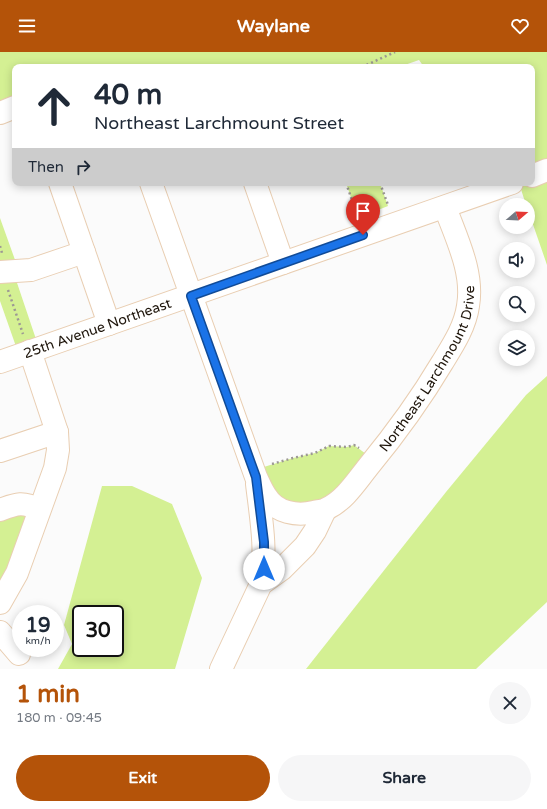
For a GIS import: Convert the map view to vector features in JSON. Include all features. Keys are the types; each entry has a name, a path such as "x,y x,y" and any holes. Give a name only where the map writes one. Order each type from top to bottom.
{"street":[{"path":"0,113 12,108"},
{"path":"535,175 547,170"},
{"path":"61,186 109,324"},
{"path":"152,186 191,296 262,472 266,497 284,511 294,514 306,514 325,510"},
{"path":"256,186 283,263"},
{"name":"25th Avenue Northeast","path":"0,362 445,207 475,189 494,186"},
{"name":"Northeast Larchmount Drive","path":"325,510 347,493 398,431 438,370 457,337 465,319 470,289 467,270 445,207"},
{"path":"2,272 31,270 84,252"},
{"path":"0,603 17,573 39,510 56,468 58,450 57,432 30,351"},
{"path":"0,451 57,432"},
{"path":"221,669 261,584 264,569 262,472"},
{"path":"0,510 22,504 30,505 39,510"},
{"path":"261,584 282,569 305,546 315,531 325,510"},
{"path":"0,632 12,646"}],"path":[{"path":"369,64 395,52"},
{"path":"347,186 358,218"},
{"path":"381,186 388,206"},
{"path":"0,246 2,272 30,351"},
{"path":"262,472 293,458 315,453 329,446 347,447 354,445 362,450"}],"green space":[{"path":"0,52 547,52 547,265 535,230 535,198 524,198 520,186 535,186 535,64 422,64 419,60 408,64 12,64 12,108 0,113"},
{"path":"347,186 381,186 388,206 358,218"},
{"path":"0,218 19,271 13,271 39,348 19,355 0,301"},
{"path":"547,376 547,602 476,669 306,669 446,492 526,395"},
{"path":"354,445 374,460 347,493 293,514 254,470 315,453 329,446 347,447"},
{"path":"102,486 132,486 172,504 202,578 175,669 58,669 72,644 64,625"},
{"path":"30,505 0,603 0,510"}],"route":[{"path":"264,569 264,542 256,477 191,296 363,235"}]}
